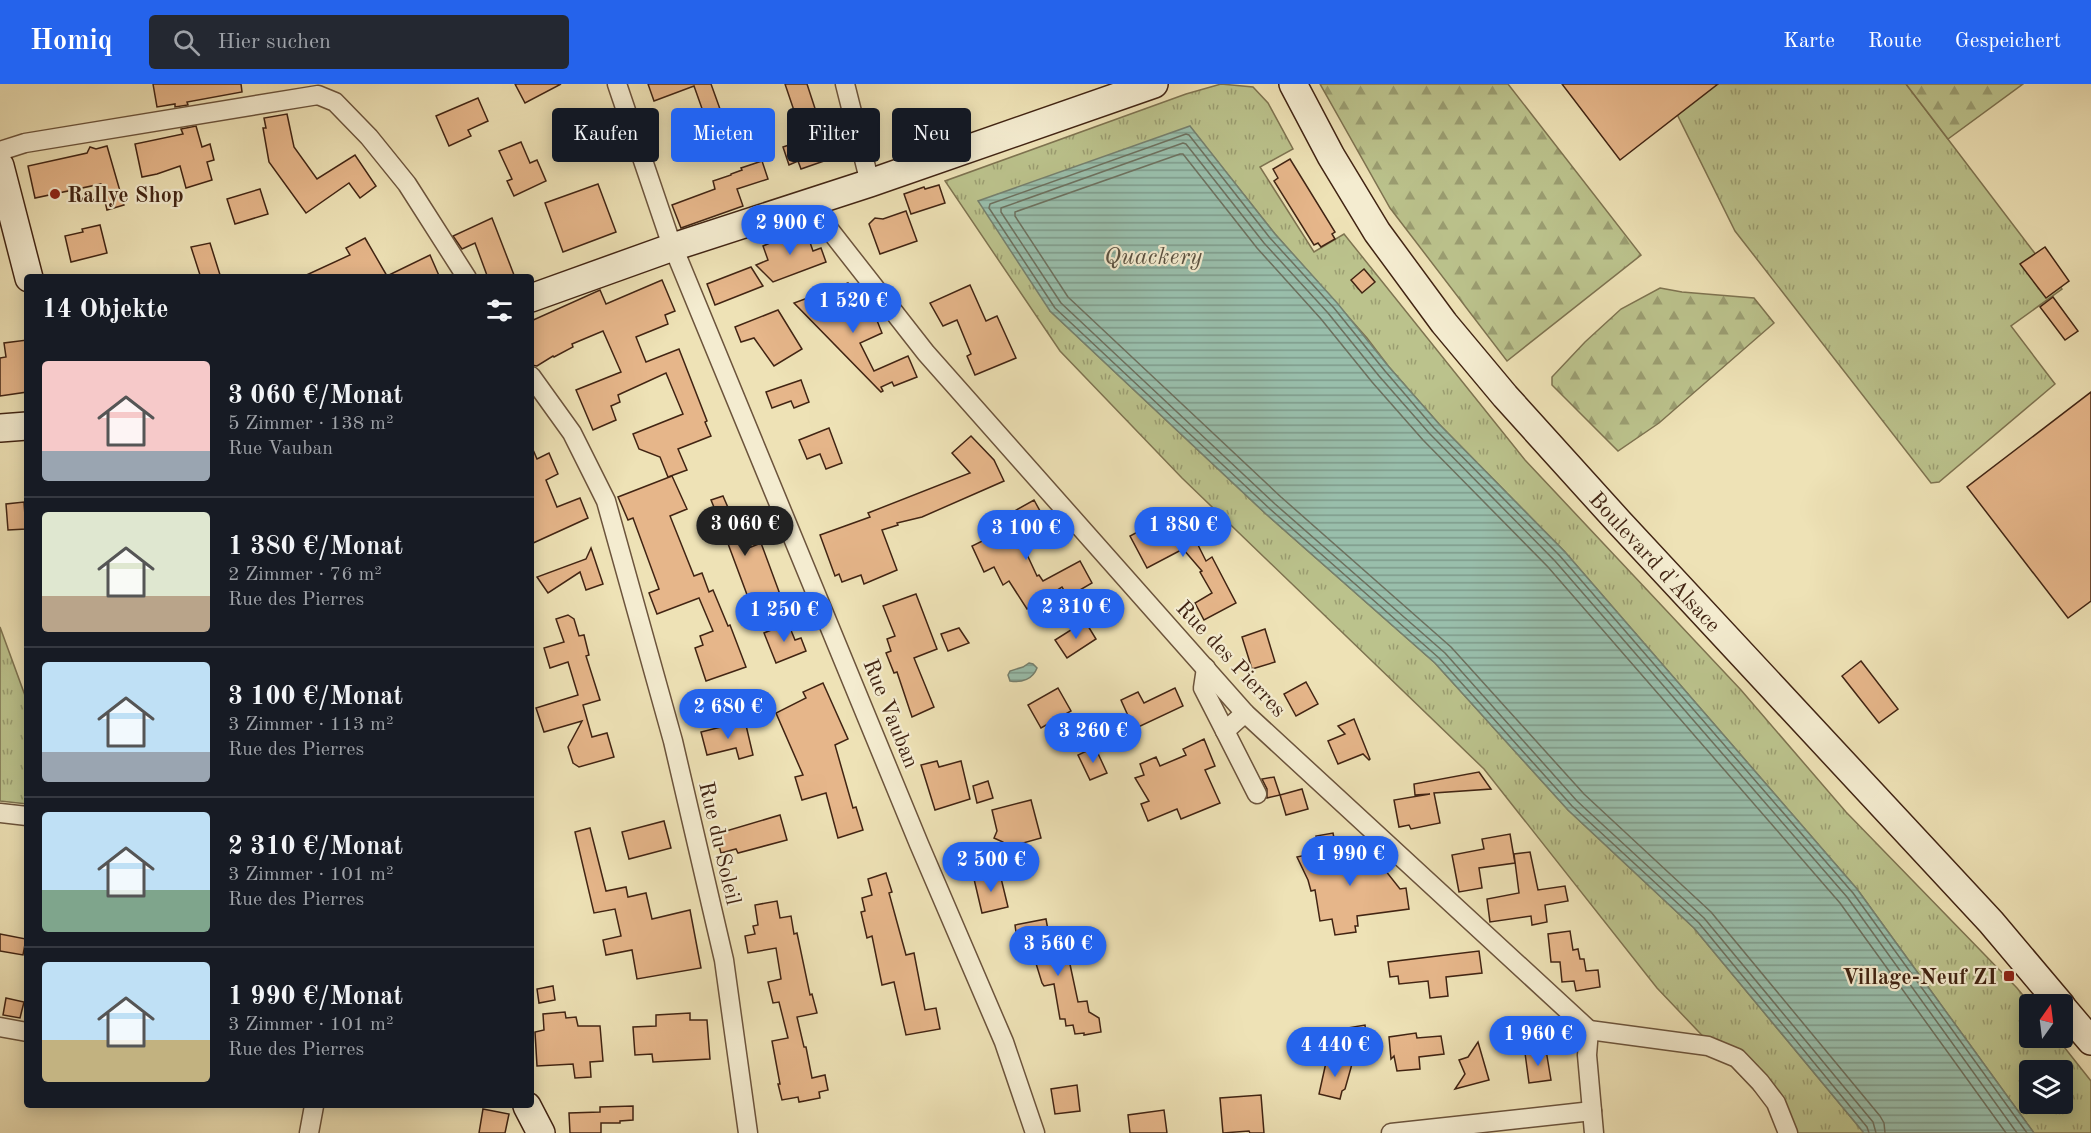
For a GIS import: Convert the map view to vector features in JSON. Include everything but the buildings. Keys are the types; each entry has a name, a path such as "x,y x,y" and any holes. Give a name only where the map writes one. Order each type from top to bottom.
{"street":[{"name":"Rue Vauban","path":"617,84 673,247 919,844 1004,1042 1035,1133"},
{"path":"845,84 870,183"},
{"path":"534,297 673,247 870,183 1155,84"},
{"name":"Boulevard d'Alsace","path":"1293,84 1331,156 1377,232 1444,323 1618,521 1990,922 2052,994"},
{"path":"0,151 25,143 318,95 335,102 369,137 399,174 464,274"},
{"path":"0,166 28,274"},
{"name":"Rue des Pierres","path":"817,200 825,224 926,353 1245,713 1589,1030"},
{"name":"Rue du Soleil","path":"534,380 572,433 606,501 673,741 724,960 748,1133"},
{"path":"0,428 24,426"},
{"path":"1206,668 1203,688 1257,794"},
{"path":"1225,731 1245,713"},
{"path":"0,813 24,816"},
{"name":"Boulevard d'Alsace","path":"2073,1019 2091,1041"},
{"path":"0,1027 24,1031"},
{"path":"1594,1133 1587,1055 1589,1030 1708,1046 1737,1058 1776,1103 1788,1133"},
{"path":"309,1133 314,1108"},
{"path":"528,1108 541,1133"},
{"path":"1391,1133 1592,1112"}],"green space":[{"path":"1221,84 1253,87 1268,103 1293,149 1260,167 1314,252 1344,234 1525,460 1741,690 1846,812 2017,988 2022,994 2019,994 2019,1048 2065,1048 2091,1081 2091,1133 2034,1133 2020,1114 2073,1114 2073,1060 2019,1060 2019,1112 1857,889 1565,552 1439,424 1389,367 1367,338 1275,234 1190,127 1050,311 1266,514 1435,663 1568,810 1694,928 1864,1133 1795,1133 1657,988 1484,769 1182,478 1060,351 945,181 1186,94"},
{"path":"1320,84 1508,84 1641,255 1507,361 1390,208"},
{"path":"1662,84 1906,84 2062,289 2011,326 2055,384 1939,482 1931,483 1735,231"},
{"path":"1906,84 2023,84 1948,139"},
{"path":"1660,288 1754,298 1774,323 1659,423 1618,451 1552,385 1552,377 1621,309"},
{"path":"0,627 24,693 24,804 0,801"}],"water":[{"name":"Quackery","path":"1190,126 1275,234 1338,304 1389,367 1439,424 1565,552 1857,889 2034,1133 1864,1133 1694,928 1568,810 1435,663 1266,514 1050,311 978,201"},
{"path":"1029,663 1037,668 1033,675 1023,681 1010,681 1008,675 1010,671"}],"place":[{"name":"Rallye Shop","path":"55,194"},
{"name":"Village-Neuf ZI","path":"2009,976"}]}
